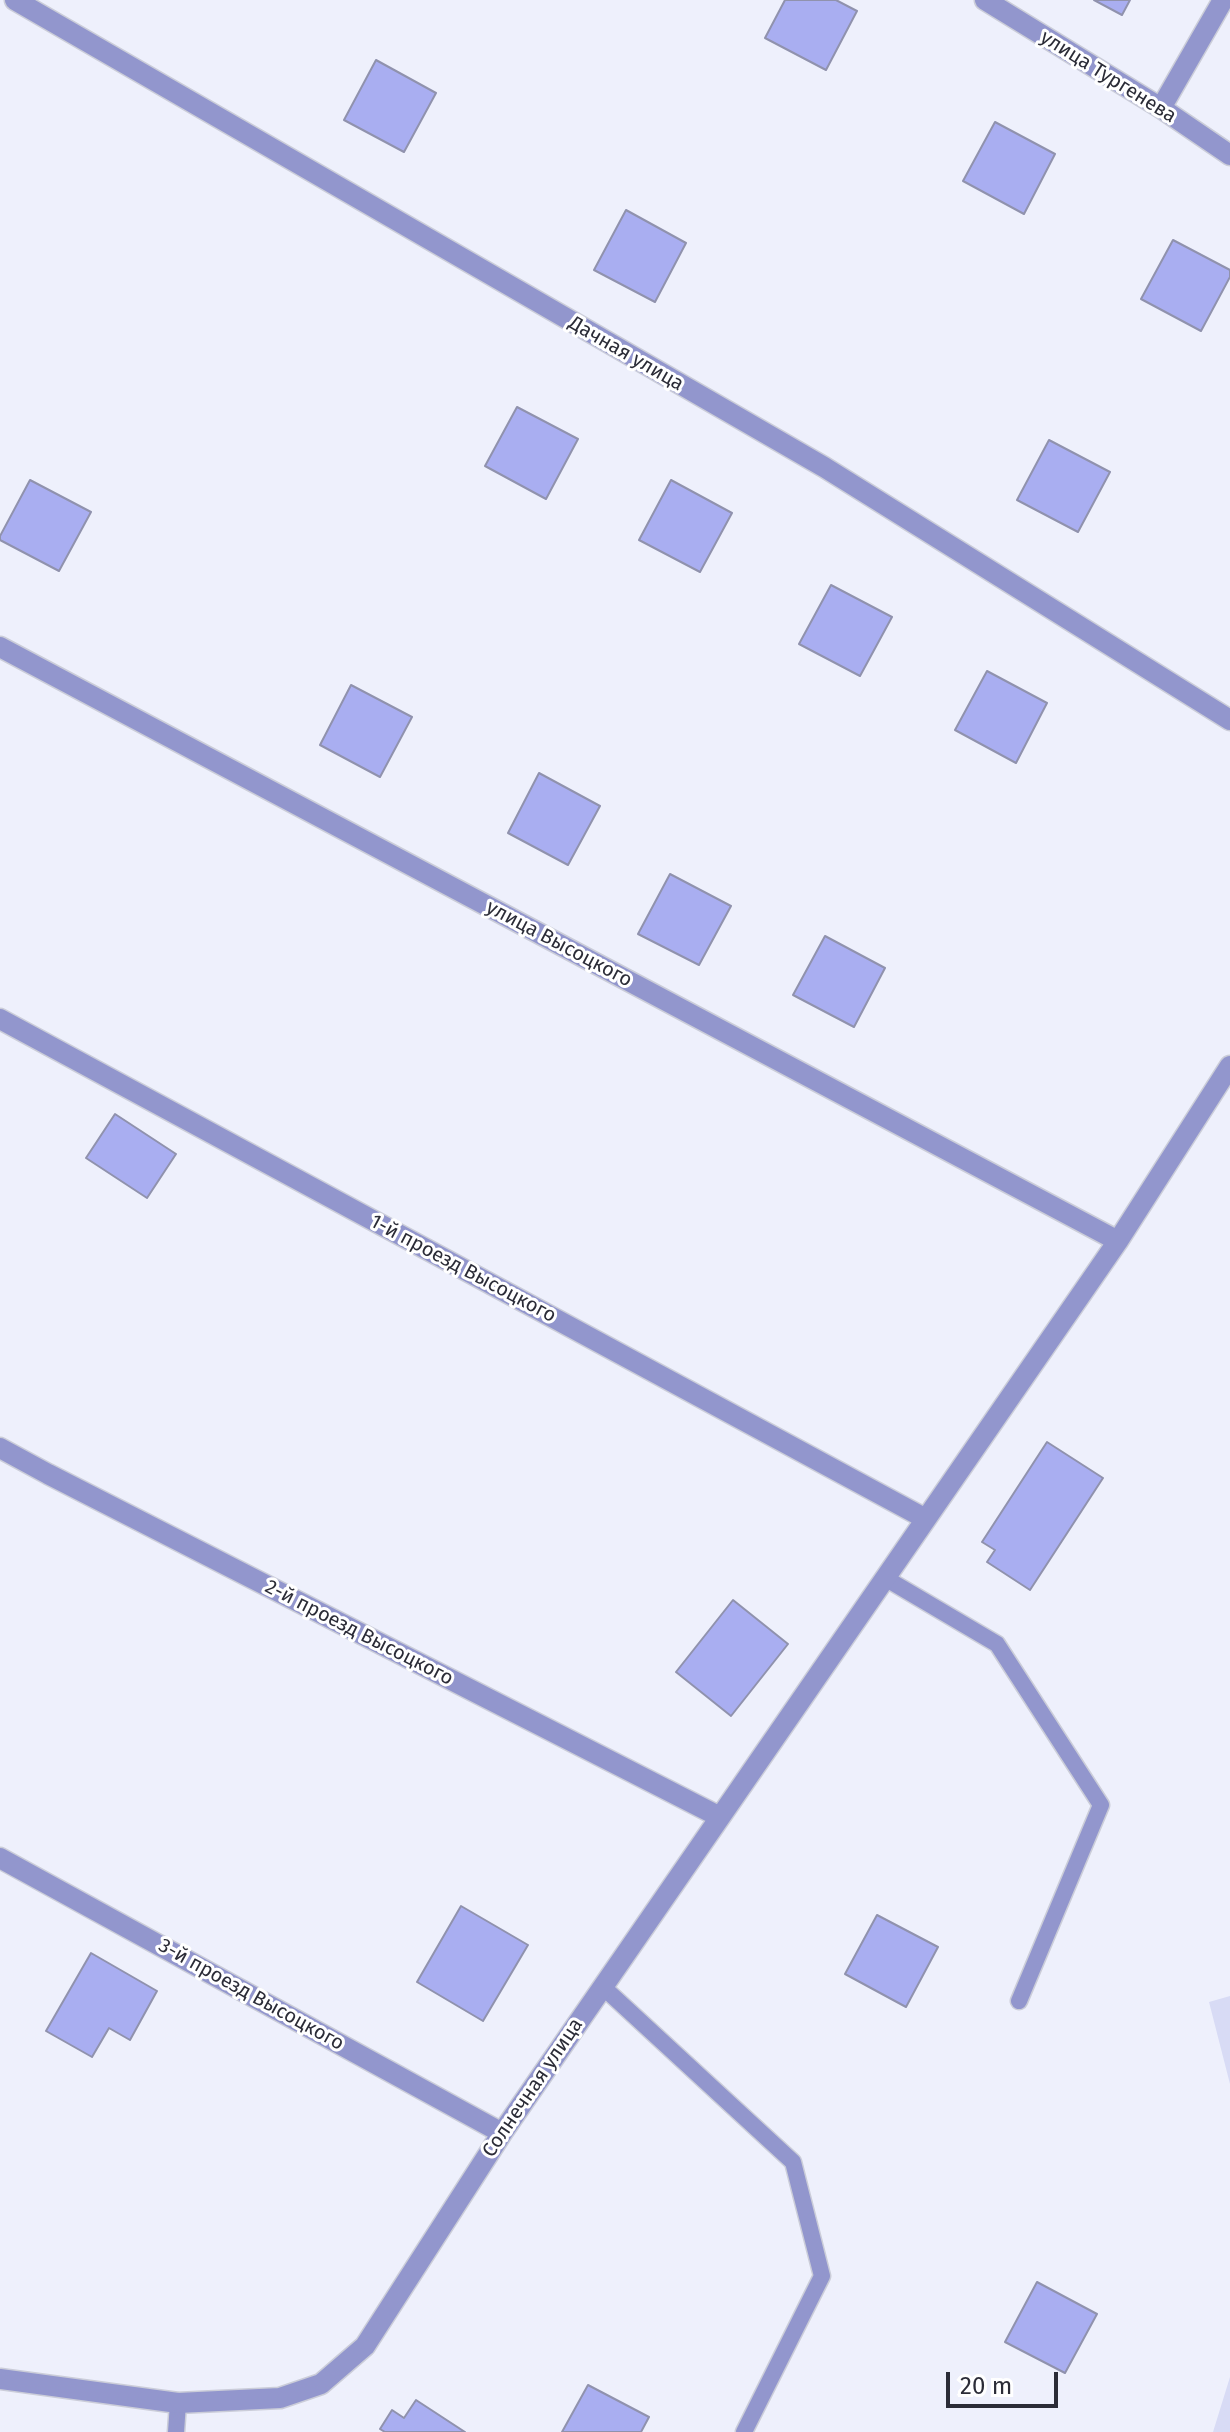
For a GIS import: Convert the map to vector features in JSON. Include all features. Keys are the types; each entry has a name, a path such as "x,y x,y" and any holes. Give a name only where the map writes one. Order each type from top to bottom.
{"street":[{"name":"Дачная улица","path":"15,0 824,467 1230,720"},
{"name":"улица Тургенева","path":"985,0 1161,108 1230,155"},
{"path":"1161,108 1223,0"},
{"name":"улица Высоцкого","path":"0,647 1118,1241"},
{"name":"1-й проезд Высоцкого","path":"0,1019 926,1519"},
{"path":"1118,1241 1230,1066"},
{"name":"Солнечная улица","path":"0,2379 178,2403 280,2398 321,2384 365,2346 502,2133 1118,1241"},
{"name":"2-й проезд Высоцкого","path":"0,1448 720,1817"},
{"name":"3-й проезд Высоцкого","path":"0,1858 502,2133"}],"lane":[{"path":"885,1578 997,1644 1101,1805 1019,2001"},
{"path":"603,1987 793,2162 822,2276 744,2432"},
{"path":"176,2432 178,2403"}],"shaded area":[{"path":"1230,1996 1230,2084 1209,2002"},
{"path":"1230,2377 1230,2432 1213,2432"}],"building":[{"path":"785,0 836,0 857,11 826,70 765,38"},
{"path":"1094,0 1130,0 1122,15"},
{"path":"376,60 436,93 404,152 344,120"},
{"path":"995,122 1055,154 1024,214 963,181"},
{"path":"626,210 686,243 655,302 594,270"},
{"path":"1173,240 1230,270 1230,277 1201,331 1141,299"},
{"path":"517,407 578,439 546,499 485,466"},
{"path":"1049,440 1110,472 1078,532 1017,500"},
{"path":"30,480 91,512 59,571 0,540"},
{"path":"671,480 732,513 700,572 639,540"},
{"path":"831,585 892,617 860,676 799,644"},
{"path":"987,671 1047,703 1016,763 955,730"},
{"path":"351,685 412,717 380,777 320,745"},
{"path":"539,773 600,806 568,865 508,833"},
{"path":"670,874 731,906 699,965 638,934"},
{"path":"825,936 885,968 854,1027 793,995"},
{"path":"115,1114 176,1154 147,1198 86,1158"},
{"path":"1047,1442 1103,1478 1030,1590 987,1562 995,1550 982,1542"},
{"path":"733,1600 788,1644 731,1716 676,1672"},
{"path":"461,1906 528,1945 483,2021 417,1982"},
{"path":"877,1915 938,1947 906,2007 845,1974"},
{"path":"91,1953 157,1991 130,2040 109,2028 92,2057 46,2031"},
{"path":"1037,2282 1097,2314 1065,2373 1005,2342"},
{"path":"588,2385 649,2417 641,2432 562,2432"},
{"path":"416,2400 465,2432 385,2432 380,2429 392,2410 404,2418"}]}
